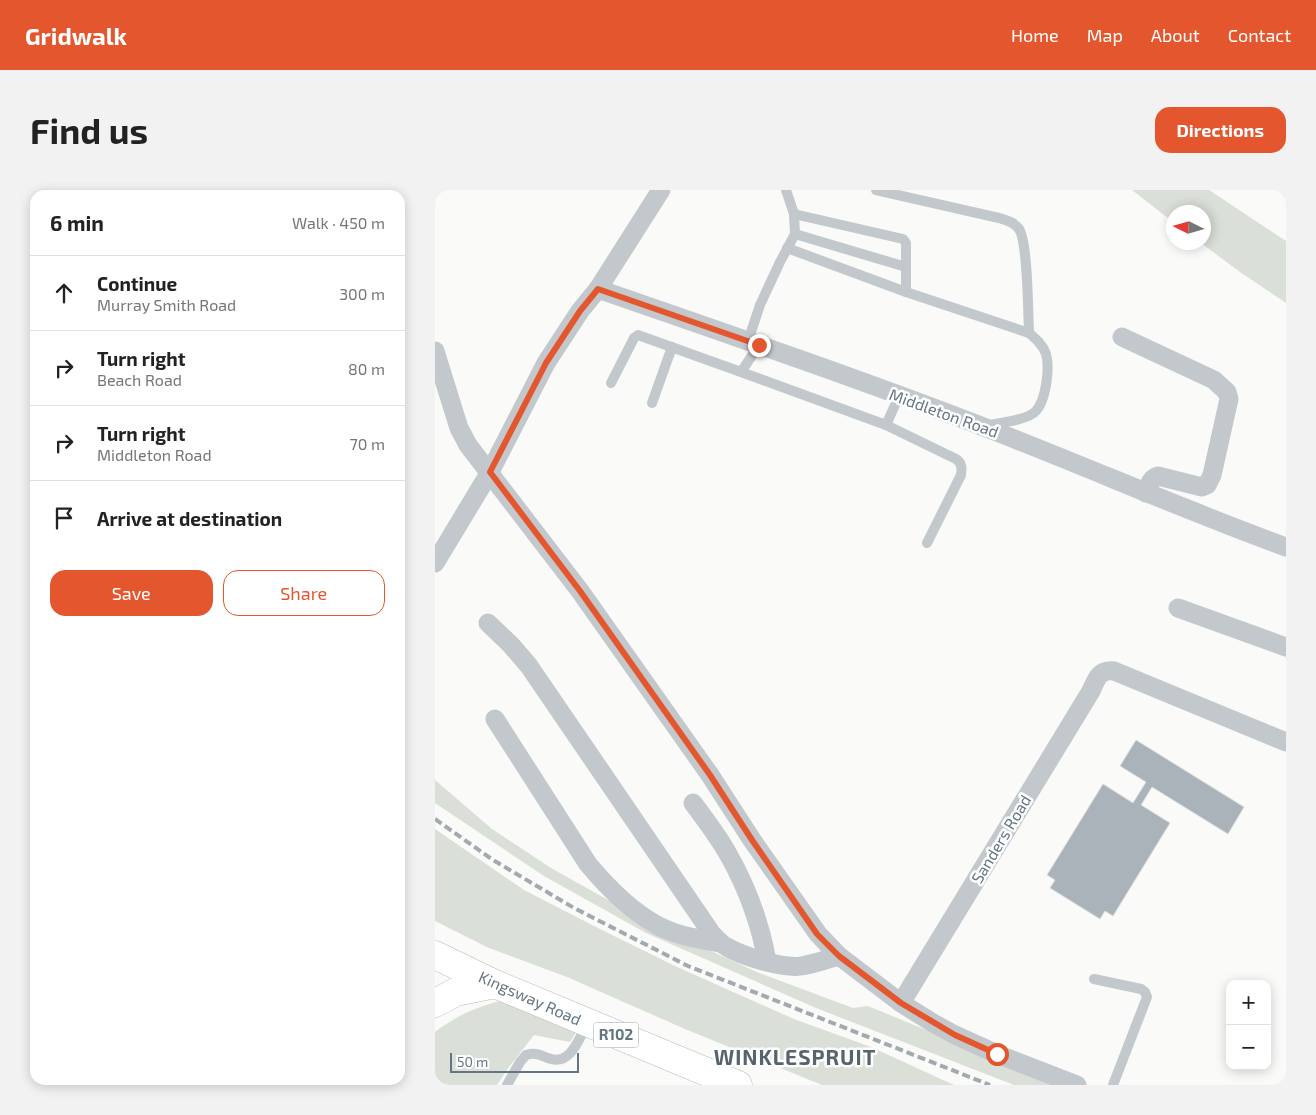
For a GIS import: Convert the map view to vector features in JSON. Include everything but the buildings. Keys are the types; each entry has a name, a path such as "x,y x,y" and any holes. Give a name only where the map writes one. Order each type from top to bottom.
{"main road":[{"name":"Kingsway Road","path":"435,955 495,984 737,1085"},
{"path":"435,1003 456,992 495,984"}],"street":[{"path":"435,563 490,472 546,363 580,311 598,289 661,190"},
{"name":"Middleton Road","path":"598,289 754,343 982,427 1209,519 1286,547"},
{"path":"1121,337 1214,380 1227,392 1229,399 1212,475 1207,485 1202,487 1158,476 1150,482 1146,493"},
{"path":"435,351 459,428 468,445 608,631 710,775 817,934 839,956 901,1003 955,1035 997,1054 1077,1085"},
{"path":"1178,608 1286,647"},
{"path":"488,623 529,666 712,934 721,943 734,951 777,964 801,966 839,956"},
{"name":"Sanders Road","path":"901,1003 1099,674 1104,671 1114,672 1286,742"},
{"path":"495,719 588,864 606,886 658,925 680,934 721,943"},
{"path":"693,803 727,853 744,885 761,930 767,961"}],"lane":[{"path":"741,372 754,343 760,305 795,234 794,214 786,190"},
{"path":"876,190 1014,223 1019,229 1025,246 1029,333"},
{"path":"794,214 903,239 906,244 906,292"},
{"path":"795,234 906,267"},
{"path":"787,248 906,292 1029,333 1039,341 1046,355 1048,375 1043,397 1036,411 1024,418 982,427"},
{"path":"611,383 636,336 641,336 886,425 956,459 962,467 961,475 927,543"},
{"path":"652,403 672,347"},
{"path":"886,425 899,396"},
{"path":"1094,979 1141,989 1147,997 1113,1085"},
{"path":"507,1085 526,1055 536,1053 553,1060 565,1059 570,1054 588,1023"}],"shaded area":[{"path":"1132,190 1209,190 1286,241 1286,303 1210,250 1211,205 1166,205 1166,217"},
{"path":"435,780 492,829 551,868 608,900 696,944 759,973 853,1008 868,1006 1060,1085 1014,1085 816,1008 646,933 544,876 435,803"},
{"path":"435,829 524,890 675,966 794,1019 871,1047 954,1085 822,1085 685,1029 567,977 489,948 435,921"},
{"path":"500,1001 578,1029 570,1042 534,1035 497,1085 435,1085 435,1032 450,1021 466,1013"}],"railway":[{"path":"435,819 493,860 574,908 688,966 990,1085"}],"district":[{"name":"WINKLESPRUIT","path":"795,1058"}],"route":[{"path":"759,345 598,289 580,311 546,363 490,472 580,591 710,775 817,934 839,956 901,1003 955,1035 997,1054"}]}
